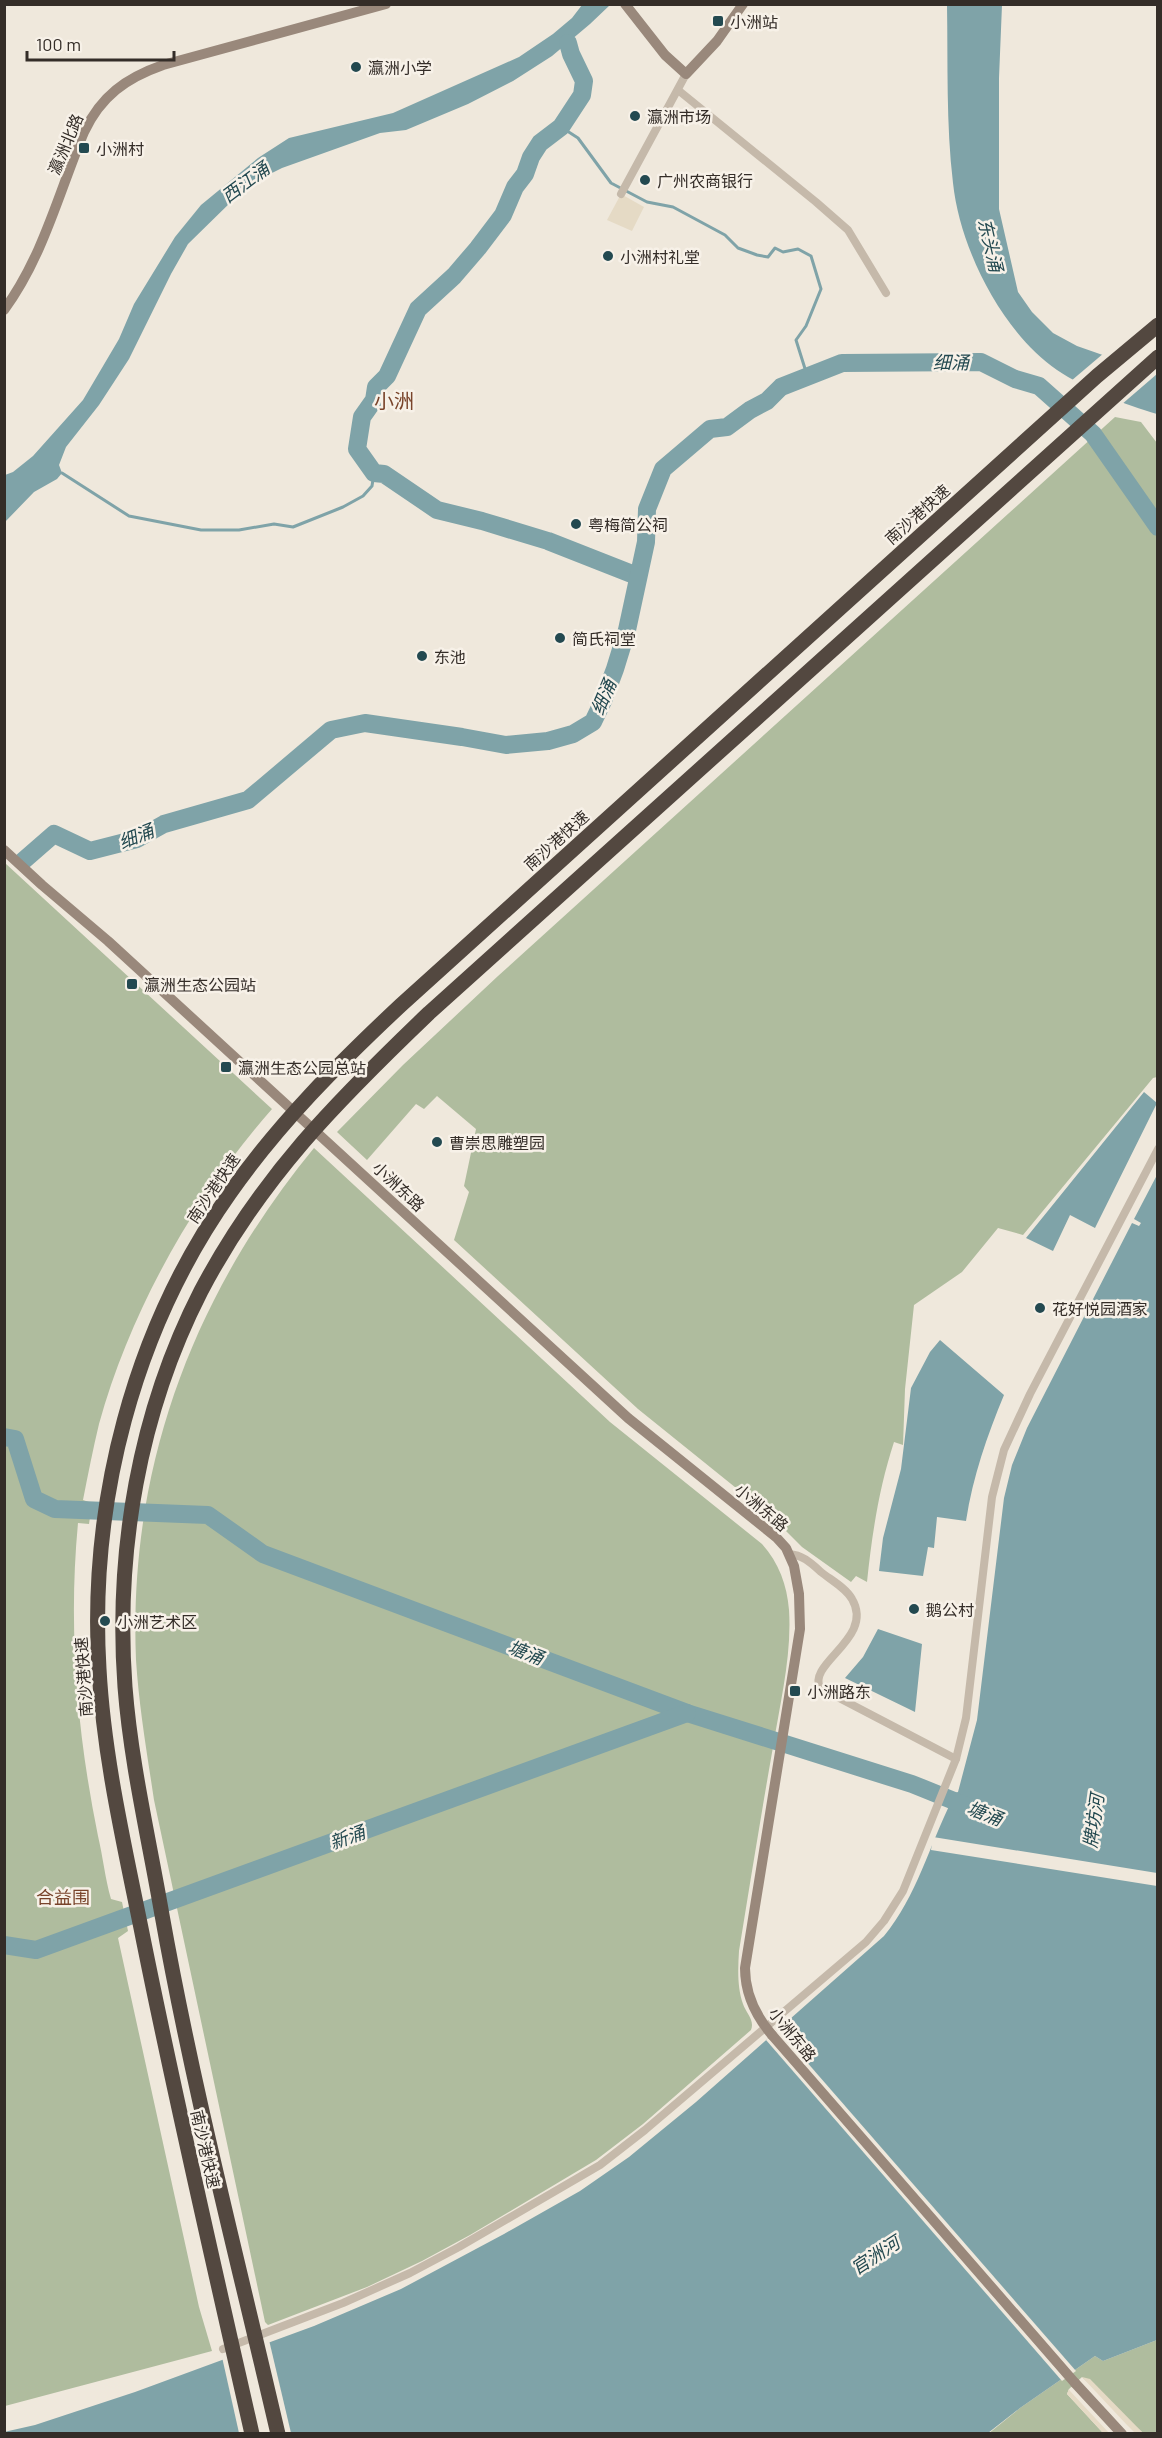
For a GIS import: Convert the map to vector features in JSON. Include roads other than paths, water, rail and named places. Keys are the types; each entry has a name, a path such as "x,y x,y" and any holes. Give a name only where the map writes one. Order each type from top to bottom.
{"highway":[{"name":"南沙港快速","path":"252,2433 176,2099 114,1790 101,1699 98,1603 106,1508 129,1404 159,1321 194,1250 229,1194 272,1138 336,1068 401,1005 1096,376 1158,325"},
{"name":"南沙港快速","path":"278,2433 181,2020 137,1776 125,1689 123,1621 126,1544 144,1448 158,1395 172,1357 199,1296 236,1231 277,1172 335,1104 438,1005 1158,357"}],"main road":[{"name":"瀛洲北路","path":"4,310 46,232 90,118 109,93 131,78 163,65 386,4"},
{"path":"625,4 665,56 686,74 717,40 743,4"},
{"name":"小洲东路","path":"7,853 108,941 628,1418 767,1529 789,1554 796,1574 801,1616 745,1968 750,2001 768,2031 1075,2383 1122,2433"}],"street":[{"path":"621,194 686,74"},
{"path":"678,90 848,230 886,293"},
{"path":"223,2349 343,2303 410,2273 600,2165 638,2137 768,2031 866,1942 884,1921 908,1878 956,1760 966,1718 993,1497 1004,1450 1030,1394 1158,1149"},
{"path":"789,1554 803,1557 847,1593 856,1611 856,1621 850,1636 819,1676 820,1688 956,1760"}],"water":[{"name":"西江涌","path":"582,5 610,5 552,56 513,81 468,104 406,130 380,133 282,168 254,182 235,198 188,244 129,359 99,405 66,447 59,465 62,473 57,479 34,492 5,522 5,475 13,472 33,456 83,400 119,339 134,304 175,237 201,205 258,158 289,138 393,113 519,57 553,34 572,18"},
{"name":"东头涌","path":"947,5 1002,5 999,78 999,209 1018,292 1032,312 1053,333 1077,346 1157,374 1157,414 1106,396 1057,370 1037,354 1019,334 987,287 964,235 953,183 948,116"},
{"path":"1144,1092 1157,1103 1095,1228 1070,1215 1053,1251 1026,1238"},
{"path":"1157,1175 1157,2340 1103,2361 1095,2356 988,2433 5,2434 4,2432 35,2425 135,2392 314,2326 401,2289 580,2191 629,2157 696,2102 884,1936 914,1888 952,1800 934,1787 952,1794 958,1792 977,1720 1004,1498 1012,1465 1027,1428 1132,1223 1139,1226 1141,1223 1134,1219"},
{"path":"940,1340 1004,1395 981,1456 966,1521 937,1517 934,1548 928,1547 923,1576 879,1571 883,1538 901,1469 911,1388 930,1352"},
{"path":"878,1629 922,1644 915,1712 845,1678 863,1657"}],"waterway":[{"path":"568,43 584,81 582,95 561,127 540,143 531,157 525,174 515,187 503,215 478,248 454,276 418,309 387,376 376,387 374,400 362,417 357,449 374,473 384,474 437,510 548,541 637,576"},
{"path":"561,127 578,138 611,183 647,202 673,207 725,235 738,248 757,255 768,257 775,248 783,252 798,249 811,256 821,289 806,326 796,340 807,375"},
{"name":"细涌","path":"23,861 54,834 90,851 137,839 164,824 248,800 331,730 365,723 506,745 548,741 573,734 593,722 615,669 627,630 646,542 647,509 663,469 710,429 727,427 767,401 781,387 842,363 981,362 1015,379 1039,386 1093,434 1158,527"},
{"path":"62,473 129,516 201,530 239,530 274,524 293,527 343,507 363,496 372,486 374,473"},
{"name":"塘涌","path":"4,1437 15,1439 34,1499 55,1509 208,1515 263,1554 687,1713 912,1784 974,1809"},
{"name":"新涌","path":"4,1945 36,1950 687,1713"}],"place":[{"name":"小洲站","path":"718,21"},
{"name":"瀛洲小学","path":"356,67"},
{"name":"瀛洲市场","path":"635,116"},
{"name":"小洲村","path":"84,148"},
{"name":"广州农商银行","path":"645,180"},
{"name":"小洲村礼堂","path":"608,256"},
{"name":"粤梅简公祠","path":"576,524"},
{"name":"简氏祠堂","path":"560,638"},
{"name":"东池","path":"422,656"},
{"name":"瀛洲生态公园站","path":"132,984"},
{"name":"瀛洲生态公园总站","path":"226,1067"},
{"name":"曹崇思雕塑园","path":"437,1142"},
{"name":"花好悦园酒家","path":"1040,1308"},
{"name":"鹅公村","path":"914,1609"},
{"name":"小洲艺术区","path":"105,1621"},
{"name":"小洲路东","path":"795,1691"}],"district":[{"name":"小洲","path":"394,400"},
{"name":"合益围","path":"63,1897"}],"water label":[{"name":"牌坊河","path":"1093,1821"},
{"name":"官洲河","path":"875,2255"}]}
